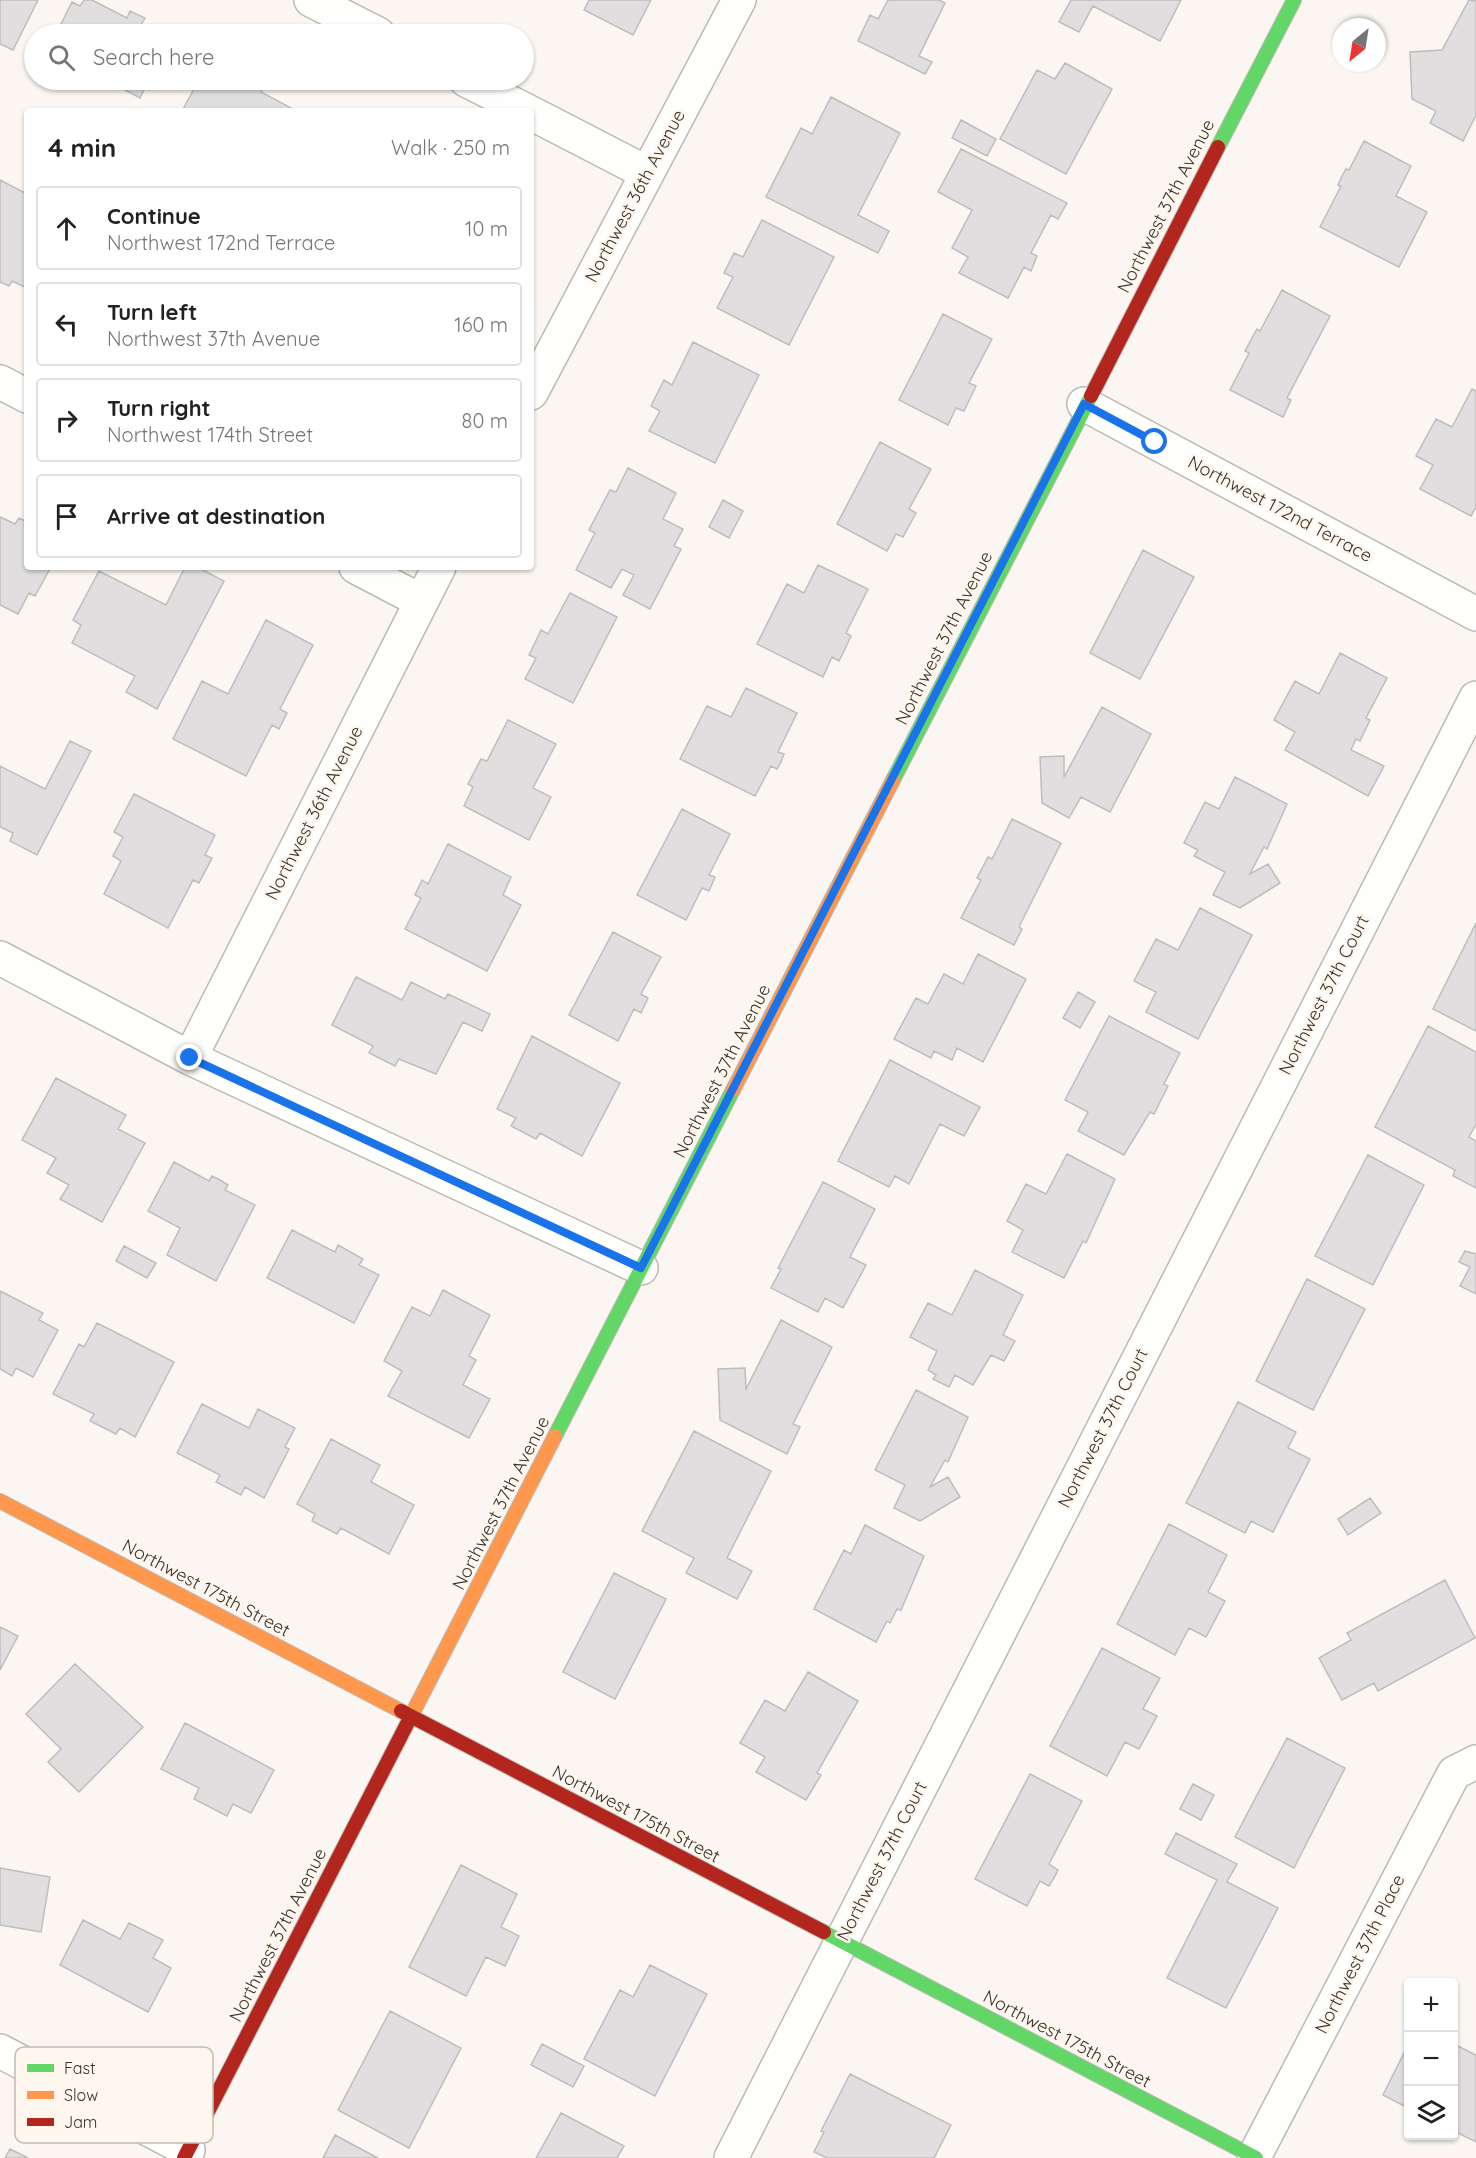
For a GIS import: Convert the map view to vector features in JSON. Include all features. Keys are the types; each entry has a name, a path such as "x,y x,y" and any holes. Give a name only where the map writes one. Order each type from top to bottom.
{"main road":[{"name":"Northwest 37th Avenue","path":"213,2102 1084,404 1294,0"},
{"name":"Northwest 175th Street","path":"0,1501 1255,2158"}],"street":[{"path":"311,0 358,24"},
{"name":"Northwest 36th Avenue","path":"534,387 739,0"},
{"path":"486,90 521,108"},
{"path":"534,115 647,173"},
{"path":"0,382 24,394"},
{"name":"Northwest 172nd Terrace","path":"1084,404 1476,614"},
{"path":"362,570 422,601"},
{"name":"Northwest 36th Avenue","path":"190,1058 438,570"},
{"name":"Northwest 37th Court","path":"731,2158 1476,698"},
{"path":"0,958 190,1058 641,1268"},
{"name":"Northwest 37th Place","path":"1255,2158 1454,1773 1476,1762"},
{"path":"0,2051 15,2059"},
{"path":"166,2143 186,2154"}],"building":[{"path":"0,0 38,0 13,50 0,44"},
{"path":"84,0 92,0 127,18 130,11 145,18 142,24 61,24 72,2 80,6"},
{"path":"589,0 651,0 633,35 584,10"},
{"path":"888,0 939,0 945,3 919,56 932,62 925,74 858,41 870,15 878,19"},
{"path":"1071,0 1181,0 1160,41 1093,6 1079,32 1059,22"},
{"path":"1469,0 1476,1 1476,115 1463,141 1430,123 1436,111 1412,99 1410,52 1442,50"},
{"path":"1065,63 1112,89 1066,174 1000,139 1037,70 1055,79"},
{"path":"125,90 144,90 140,98"},
{"path":"194,90 262,90 261,92 291,108 184,108"},
{"path":"831,97 900,133 858,215 889,231 878,253 766,197 801,128 812,134"},
{"path":"961,120 996,139 987,156 952,138"},
{"path":"1364,141 1411,166 1396,196 1427,212 1399,267 1320,227 1341,186 1338,185 1342,176 1346,169 1349,170"},
{"path":"961,149 1067,203 1058,219 1051,215 1031,253 1037,256 1031,271 1024,267 1008,298 959,273 968,257 952,248 972,210 938,192"},
{"path":"0,180 24,192 24,287 12,281 9,286 0,282"},
{"path":"762,220 834,257 789,345 717,308 733,277 724,273 734,253 743,257"},
{"path":"1282,290 1330,316 1287,398 1291,400 1283,417 1230,390 1249,353 1245,351 1257,329 1260,331"},
{"path":"943,314 992,339 969,383 976,386 964,411 956,408 948,425 899,400"},
{"path":"693,342 759,375 715,463 649,431 660,411 651,406 664,380 672,385"},
{"path":"1472,389 1476,391 1476,507 1471,516 1420,489 1433,465 1416,456 1436,419 1452,427"},
{"path":"880,442 931,469 909,509 916,513 903,537 896,534 887,551 837,524"},
{"path":"628,468 676,493 663,519 683,529 674,546 681,549 650,609 623,595 634,575 622,569 611,588 576,570 595,533 589,530 610,490 616,492"},
{"path":"723,500 743,511 729,538 709,527"},
{"path":"0,517 15,524 19,518 24,520 24,570 49,570 35,596 29,593 18,614 0,605"},
{"path":"1143,550 1194,577 1140,679 1090,653"},
{"path":"818,565 868,589 846,633 851,636 839,661 832,657 823,677 757,644 787,584 804,593"},
{"path":"184,570 203,570 224,581 157,709 126,692 135,676 72,643 81,625 73,620 99,571 166,605"},
{"path":"570,593 617,617 573,703 525,679 536,658 529,655 541,630 548,634"},
{"path":"266,620 313,645 280,709 287,713 279,729 272,725 246,776 173,739 202,681 228,694"},
{"path":"1340,653 1387,678 1366,718 1370,720 1360,741 1356,739 1351,750 1384,766 1368,796 1285,750 1295,732 1274,720 1295,681 1319,694"},
{"path":"746,688 797,713 778,752 784,754 781,762 777,769 771,766 755,796 680,759 707,706 731,717"},
{"path":"1102,707 1151,734 1110,812 1081,797 1069,818 1042,803 1040,757 1064,756 1064,777"},
{"path":"508,720 556,744 533,788 551,797 529,840 464,806 473,787 468,784 481,759 487,761"},
{"path":"70,741 91,751 37,855 10,841 13,833 0,827 0,766 45,789"},
{"path":"1235,777 1287,804 1267,849 1264,847 1250,874 1268,864 1280,883 1240,908 1213,895 1225,872 1194,856 1198,850 1184,843 1205,802 1219,809"},
{"path":"134,794 215,835 205,855 212,858 199,883 193,880 168,928 104,894 121,861 113,856 123,837 114,832"},
{"path":"682,809 730,834 709,875 715,877 709,891 702,888 686,920 637,895"},
{"path":"1012,819 1061,843 1019,927 1022,929 1014,945 961,918 981,880 977,878 988,857 992,859"},
{"path":"448,844 511,877 503,895 521,905 487,971 405,929 421,898 415,895 422,880 428,884"},
{"path":"1200,908 1252,935 1198,1039 1146,1012 1156,992 1134,981 1156,939 1178,950"},
{"path":"1476,923 1476,1031 1433,1009"},
{"path":"613,932 661,957 641,994 648,998 641,1013 634,1009 618,1041 569,1015"},
{"path":"978,954 1026,979 983,1062 957,1048 952,1060 934,1051 931,1058 894,1039 916,998 928,1004 944,974 963,984"},
{"path":"356,977 402,1000 411,982 445,999 448,994 490,1014 482,1031 463,1022 436,1074 399,1059 395,1066 369,1053 373,1046 332,1025"},
{"path":"1078,992 1095,1002 1080,1028 1063,1018"},
{"path":"1109,1016 1180,1053 1164,1084 1168,1086 1154,1114 1150,1112 1124,1155 1078,1131 1088,1112 1065,1100"},
{"path":"1428,1026 1476,1052 1476,1124 1469,1137 1476,1141 1476,1188 1453,1176 1455,1170 1375,1127"},
{"path":"532,1036 620,1083 582,1156 540,1133 536,1139 511,1126 516,1118 497,1109"},
{"path":"890,1060 980,1107 964,1136 940,1124 909,1184 895,1176 889,1187 838,1161"},
{"path":"56,1078 126,1115 118,1129 145,1143 102,1222 60,1199 69,1185 47,1173 56,1158 22,1140"},
{"path":"1067,1154 1115,1179 1086,1243 1083,1241 1064,1278 1012,1252 1023,1230 1007,1221 1026,1184 1046,1194"},
{"path":"1368,1155 1424,1185 1373,1285 1315,1256"},
{"path":"174,1162 209,1181 212,1176 220,1180 228,1185 225,1190 255,1205 216,1281 167,1255 180,1228 148,1211"},
{"path":"823,1182 875,1209 850,1257 866,1265 843,1308 825,1298 818,1312 771,1288 781,1269 778,1268"},
{"path":"292,1230 335,1252 338,1245 363,1259 359,1265 379,1275 354,1323 267,1278"},
{"path":"124,1246 156,1263 147,1278 116,1261"},
{"path":"1465,1251 1476,1254 1476,1294 1460,1286 1470,1267 1459,1262"},
{"path":"975,1270 1023,1295 1003,1335 1015,1341 1004,1361 991,1355 973,1385 955,1375 949,1387 933,1379 936,1375 928,1370 937,1351 910,1337 928,1303 952,1315"},
{"path":"1307,1279 1365,1309 1313,1410 1256,1381"},
{"path":"443,1290 490,1315 469,1356 476,1360 463,1385 490,1399 469,1438 388,1396 402,1371 384,1361 412,1307 430,1316"},
{"path":"0,1291 43,1313 39,1320 58,1330 33,1377 16,1368 12,1376 0,1369"},
{"path":"781,1320 832,1347 793,1424 800,1427 787,1454 720,1420 718,1369 745,1368 746,1389"},
{"path":"97,1323 174,1362 135,1437 120,1428 116,1434 90,1421 94,1414 53,1394 79,1344 84,1347"},
{"path":"916,1390 968,1417 948,1462 945,1460 930,1487 948,1477 960,1497 920,1521 894,1508 905,1485 875,1470"},
{"path":"1238,1402 1296,1432 1288,1448 1310,1459 1273,1532 1251,1521 1245,1533 1186,1503"},
{"path":"202,1404 249,1428 258,1409 295,1428 285,1447 289,1449 264,1498 245,1487 241,1495 216,1482 220,1475 177,1453"},
{"path":"694,1431 771,1471 727,1558 752,1571 737,1599 686,1573 694,1558 642,1531"},
{"path":"331,1439 380,1465 371,1482 414,1505 389,1554 341,1528 337,1534 312,1521 315,1514 297,1504"},
{"path":"1370,1498 1381,1513 1348,1535 1338,1519"},
{"path":"1169,1524 1227,1555 1208,1592 1225,1601 1206,1637 1189,1628 1175,1655 1117,1624"},
{"path":"865,1525 924,1556 901,1610 897,1609 890,1623 887,1621 876,1642 814,1609 844,1550 851,1554"},
{"path":"614,1573 666,1599 615,1699 563,1672"},
{"path":"1445,1580 1475,1638 1378,1691 1374,1683 1342,1700 1319,1658 1351,1640 1347,1633"},
{"path":"0,1627 18,1636 0,1670"},
{"path":"1102,1648 1160,1678 1143,1709 1157,1716 1139,1749 1125,1742 1107,1776 1050,1746"},
{"path":"75,1664 143,1727 79,1792 48,1762 61,1749 26,1714"},
{"path":"808,1672 858,1701 817,1773 821,1775 806,1800 756,1772 765,1757 740,1743 765,1700 785,1711"},
{"path":"185,1723 274,1770 251,1813 233,1804 227,1816 194,1799 199,1788 161,1769"},
{"path":"1287,1738 1345,1768 1294,1868 1235,1837"},
{"path":"1030,1774 1082,1801 1049,1864 1058,1870 1054,1878 1049,1886 1040,1881 1027,1906 975,1879"},
{"path":"1193,1784 1214,1795 1201,1820 1180,1809"},
{"path":"1176,1833 1237,1864 1227,1882 1278,1908 1226,2008 1167,1978 1217,1880 1165,1854"},
{"path":"461,1865 517,1894 501,1927 519,1936 505,1966 486,1957 466,1996 409,1967"},
{"path":"0,1868 50,1877 41,1932 0,1925"},
{"path":"83,1920 120,1939 129,1923 163,1940 153,1958 171,1968 148,2012 60,1965"},
{"path":"650,1965 707,1994 655,2096 584,2059 620,1990 633,1997"},
{"path":"390,2011 461,2048 409,2148 338,2110"},
{"path":"542,2044 584,2066 573,2087 531,2065"},
{"path":"1458,2046 1476,2055 1476,2142 1458,2133"},
{"path":"1404,2053 1404,2106 1383,2095"},
{"path":"850,2074 951,2125 934,2158 827,2158 814,2152 824,2132 821,2131"},
{"path":"561,2113 624,2146 617,2158 536,2158"},
{"path":"335,2135 359,2148 378,2158 323,2158"},
{"path":"10,2149 28,2158 5,2158"}],"traffic: fast":[{"path":"1218,147 1294,0"},
{"path":"893,780 1091,396"},
{"path":"555,1436 733,1090"},
{"path":"824,1932 1256,2158"}],"traffic: slow":[{"path":"733,1090 893,780"},
{"path":"407,1724 555,1436"},
{"path":"0,1501 401,1711"}],"traffic: jam":[{"path":"1091,396 1218,147"},
{"path":"401,1711 824,1932"},
{"path":"213,2102 407,1724"},
{"path":"184,2158 192,2143"}],"route":[{"path":"190,1058 641,1268 1084,404 1155,442"}]}
